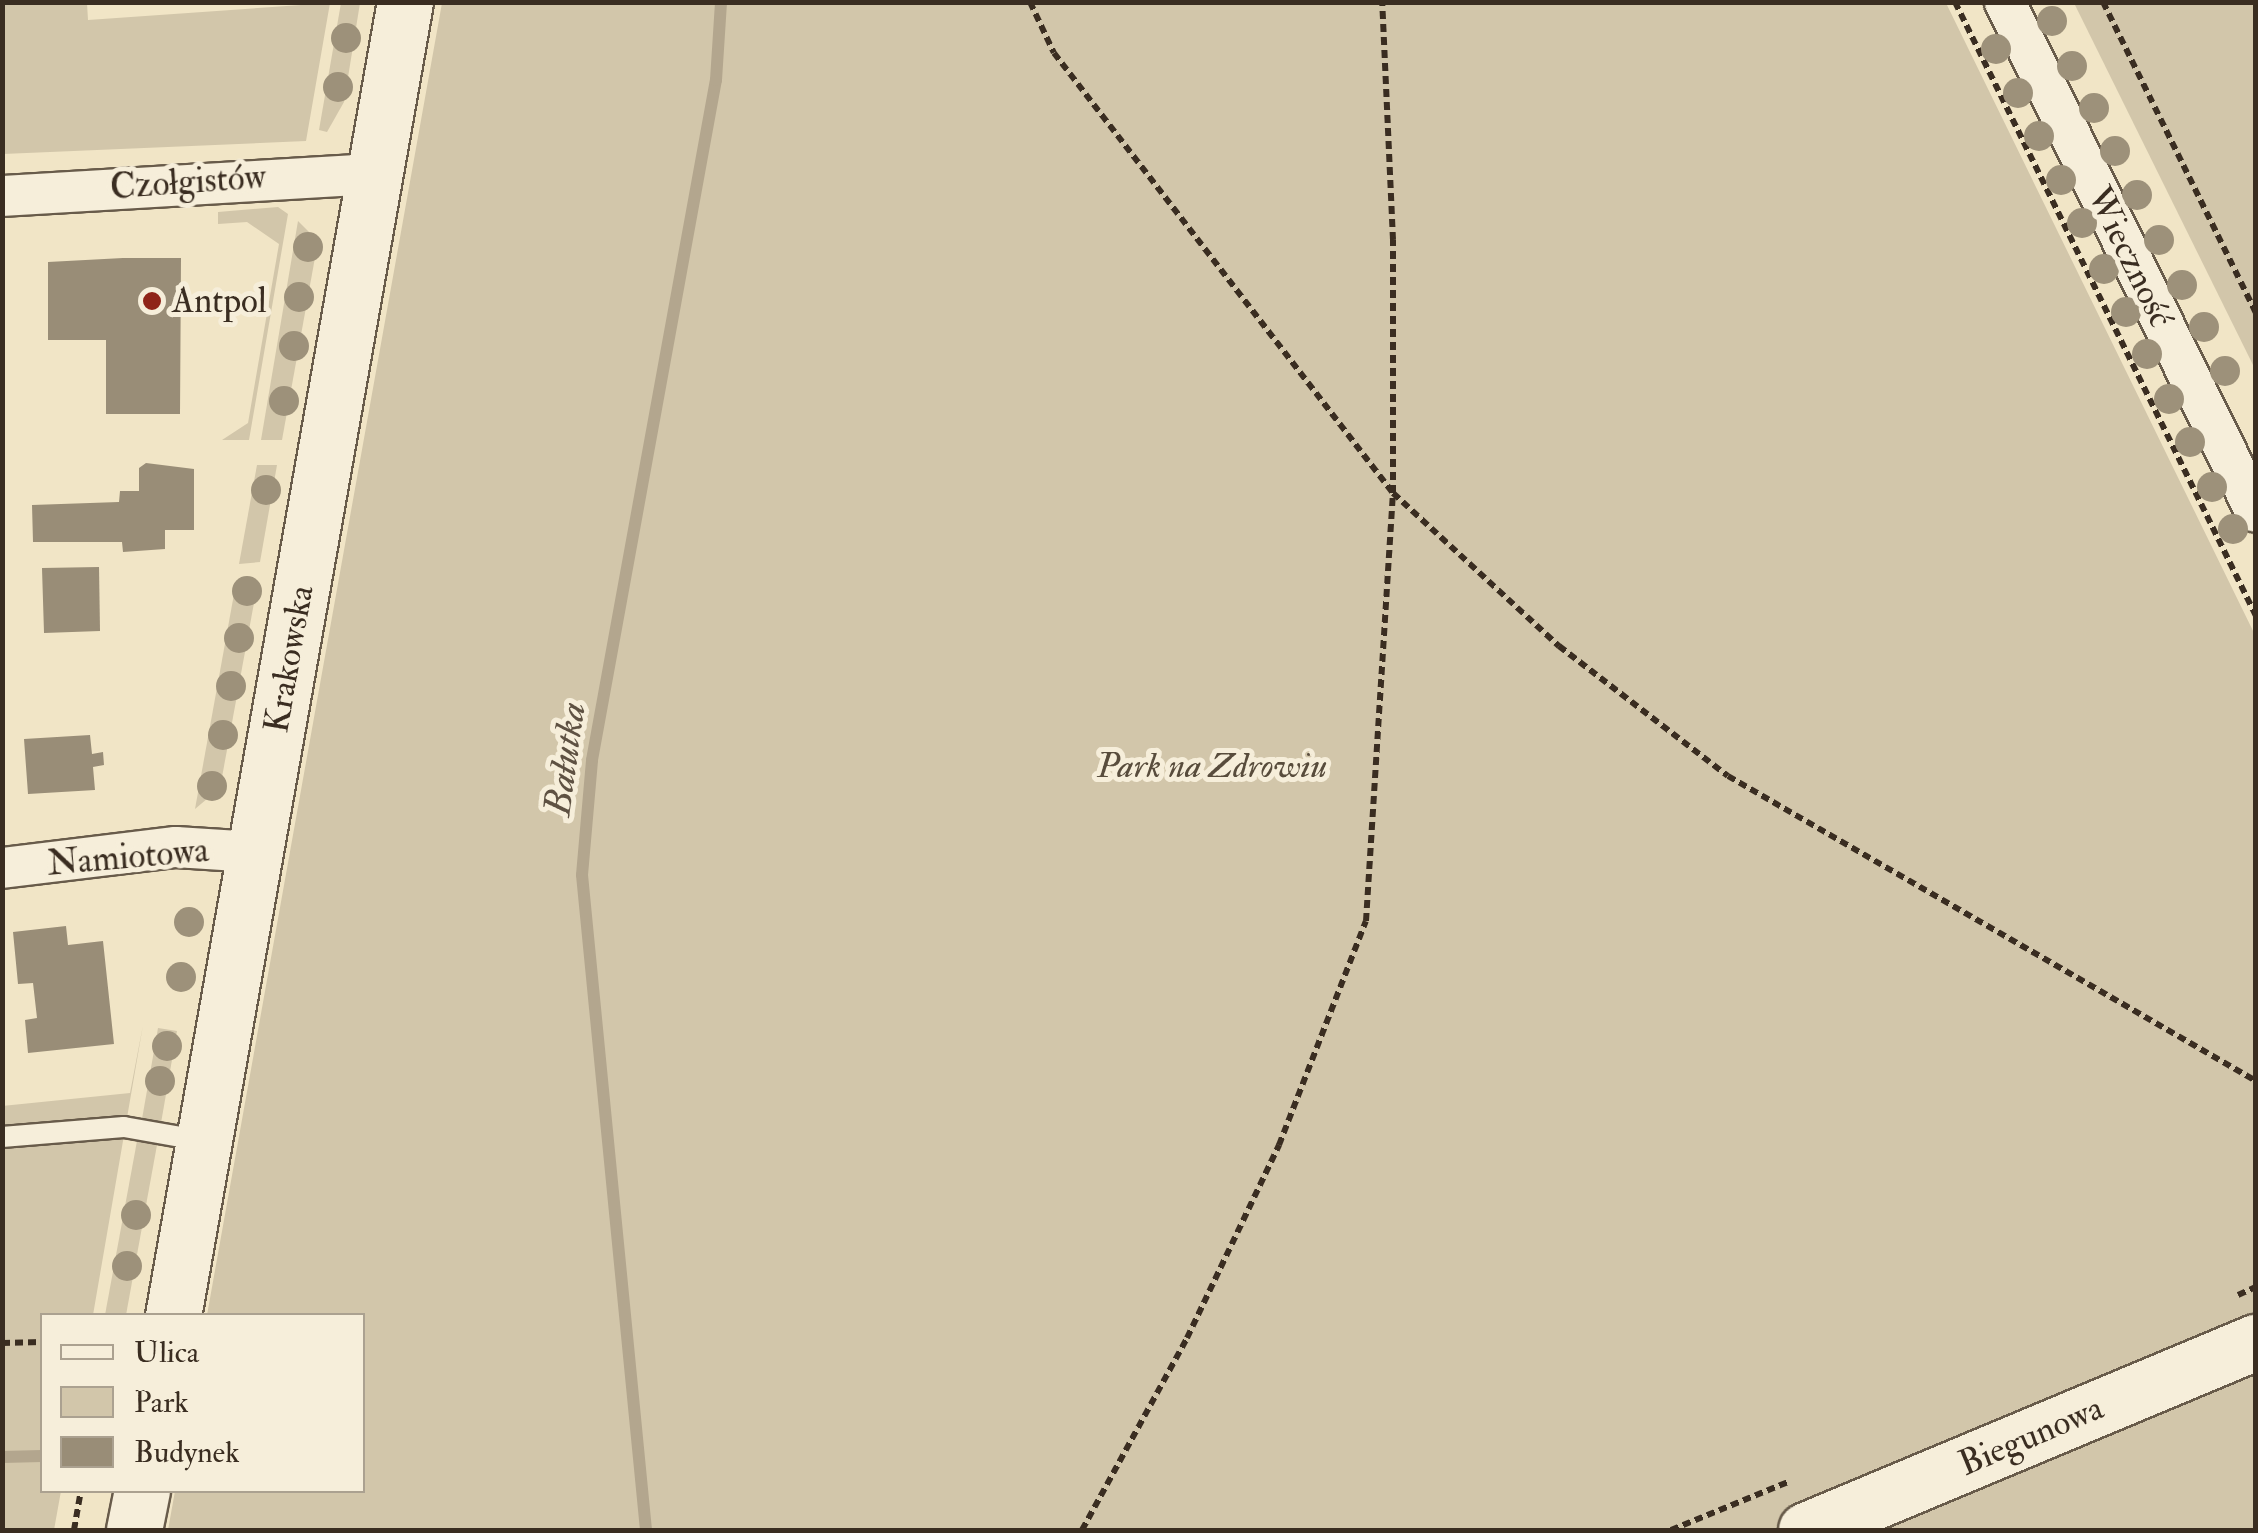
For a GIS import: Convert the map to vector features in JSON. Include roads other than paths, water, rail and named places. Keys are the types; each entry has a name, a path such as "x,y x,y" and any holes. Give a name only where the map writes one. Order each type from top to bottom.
{"main road":[{"name":"Krakowska","path":"174,1313 405,2"},
{"name":"Biegunowa","path":"1806,1530 2256,1342"},
{"path":"134,1530 141,1493"}],"street":[{"name":"Wieczność","path":"2004,2 2256,512"},
{"name":"Czołgistów","path":"2,196 374,174"},
{"name":"Namiotowa","path":"2,868 176,847 254,852"}],"lane":[{"path":"2,1137 124,1127 203,1141"}],"waterway":[{"name":"Bałutka","path":"646,1530 582,875 592,760 716,80 721,2"},
{"path":"2,1457 40,1456"}],"place":[{"name":"Antpol","path":"152,301"}],"park label":[{"name":"Park na Zdrowiu","path":"1212,766"}]}
